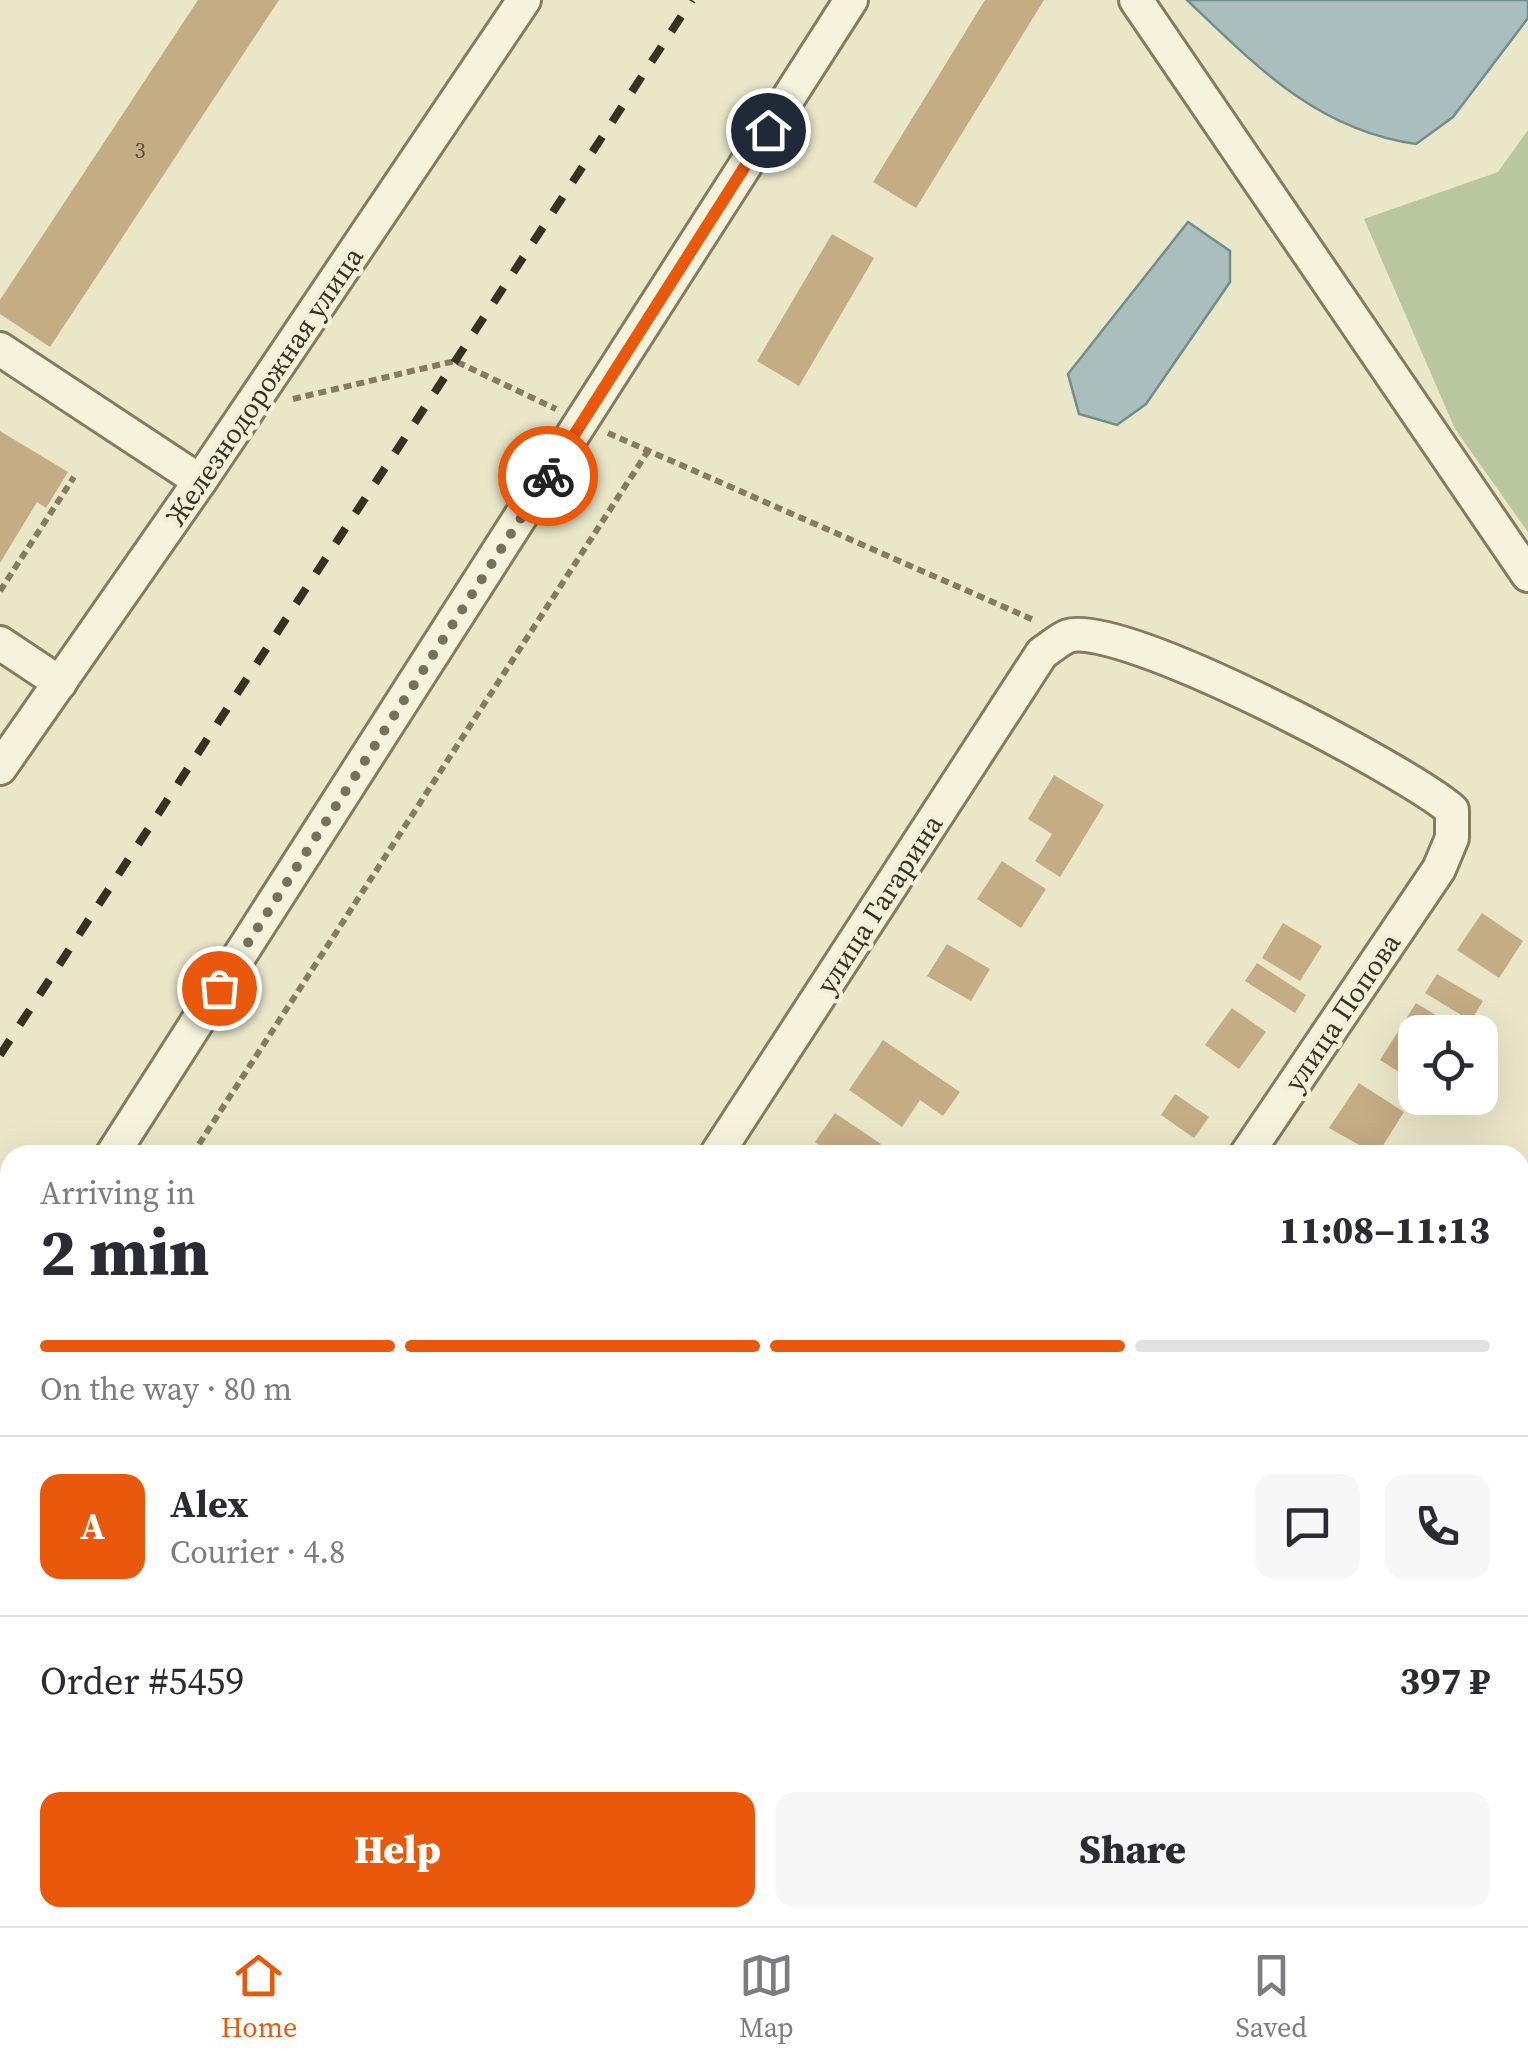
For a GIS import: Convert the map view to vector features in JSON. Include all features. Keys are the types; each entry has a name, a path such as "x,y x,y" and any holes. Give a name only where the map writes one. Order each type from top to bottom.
{"street":[{"name":"Железнодорожная улица","path":"0,768 200,481 524,0"},
{"path":"118,1145 850,0"},
{"path":"1136,0 1528,575"},
{"path":"0,349 200,481"},
{"name":"улица Попова","path":"1056,644 1107,639 1243,692 1426,787 1452,810 1452,838 1439,869 1253,1145"},
{"path":"0,643 60,683"},
{"name":"улица Гагарина","path":"723,1145 1056,644"}],"path":[{"path":"249,409 456,361 1056,644"},
{"path":"198,1145 648,451"},
{"path":"0,591 74,477"}],"green space":[{"path":"1528,130 1528,532 1455,429 1364,219 1498,172"}],"shaded area":[{"path":"1187,0 1528,0 1528,18 1453,117 1416,144 1348,125 1318,110 1264,71"},
{"path":"1188,222 1230,251 1230,282 1146,404 1117,425 1079,414 1068,374"}],"building":[{"path":"198,0 279,0 50,347 0,314 0,300"},
{"path":"985,0 1044,0 916,208 873,182"},
{"path":"832,234 874,258 799,386 757,361"},
{"path":"0,431 68,472 46,508 37,502 0,563"},
{"path":"1054,775 1104,805 1060,877 1035,861 1052,834 1028,819"},
{"path":"1002,861 1046,889 1021,928 977,899"},
{"path":"1482,913 1523,941 1499,978 1457,950"},
{"path":"1283,923 1322,946 1300,981 1262,958"},
{"path":"947,944 990,969 971,1001 927,976"},
{"path":"1257,963 1306,995 1295,1013 1245,981"},
{"path":"1437,974 1483,1001 1475,1015 1461,1015 1425,993"},
{"path":"1416,1003 1436,1015 1408,1015"},
{"path":"1232,1008 1266,1032 1239,1069 1205,1045"},
{"path":"1398,1032 1398,1071 1380,1060"},
{"path":"883,1040 960,1092 943,1116 920,1100 902,1127 849,1090"},
{"path":"1359,1083 1398,1108 1398,1115 1402,1115 1383,1145 1359,1145 1329,1128"},
{"path":"1175,1094 1209,1117 1194,1138 1161,1115"},
{"path":"835,1113 881,1144 820,1145 815,1142"}],"railway":[{"path":"0,1055 692,0"}],"way so far":[{"path":"219,988 548,476"}],"route":[{"path":"548,476 768,130"}]}
